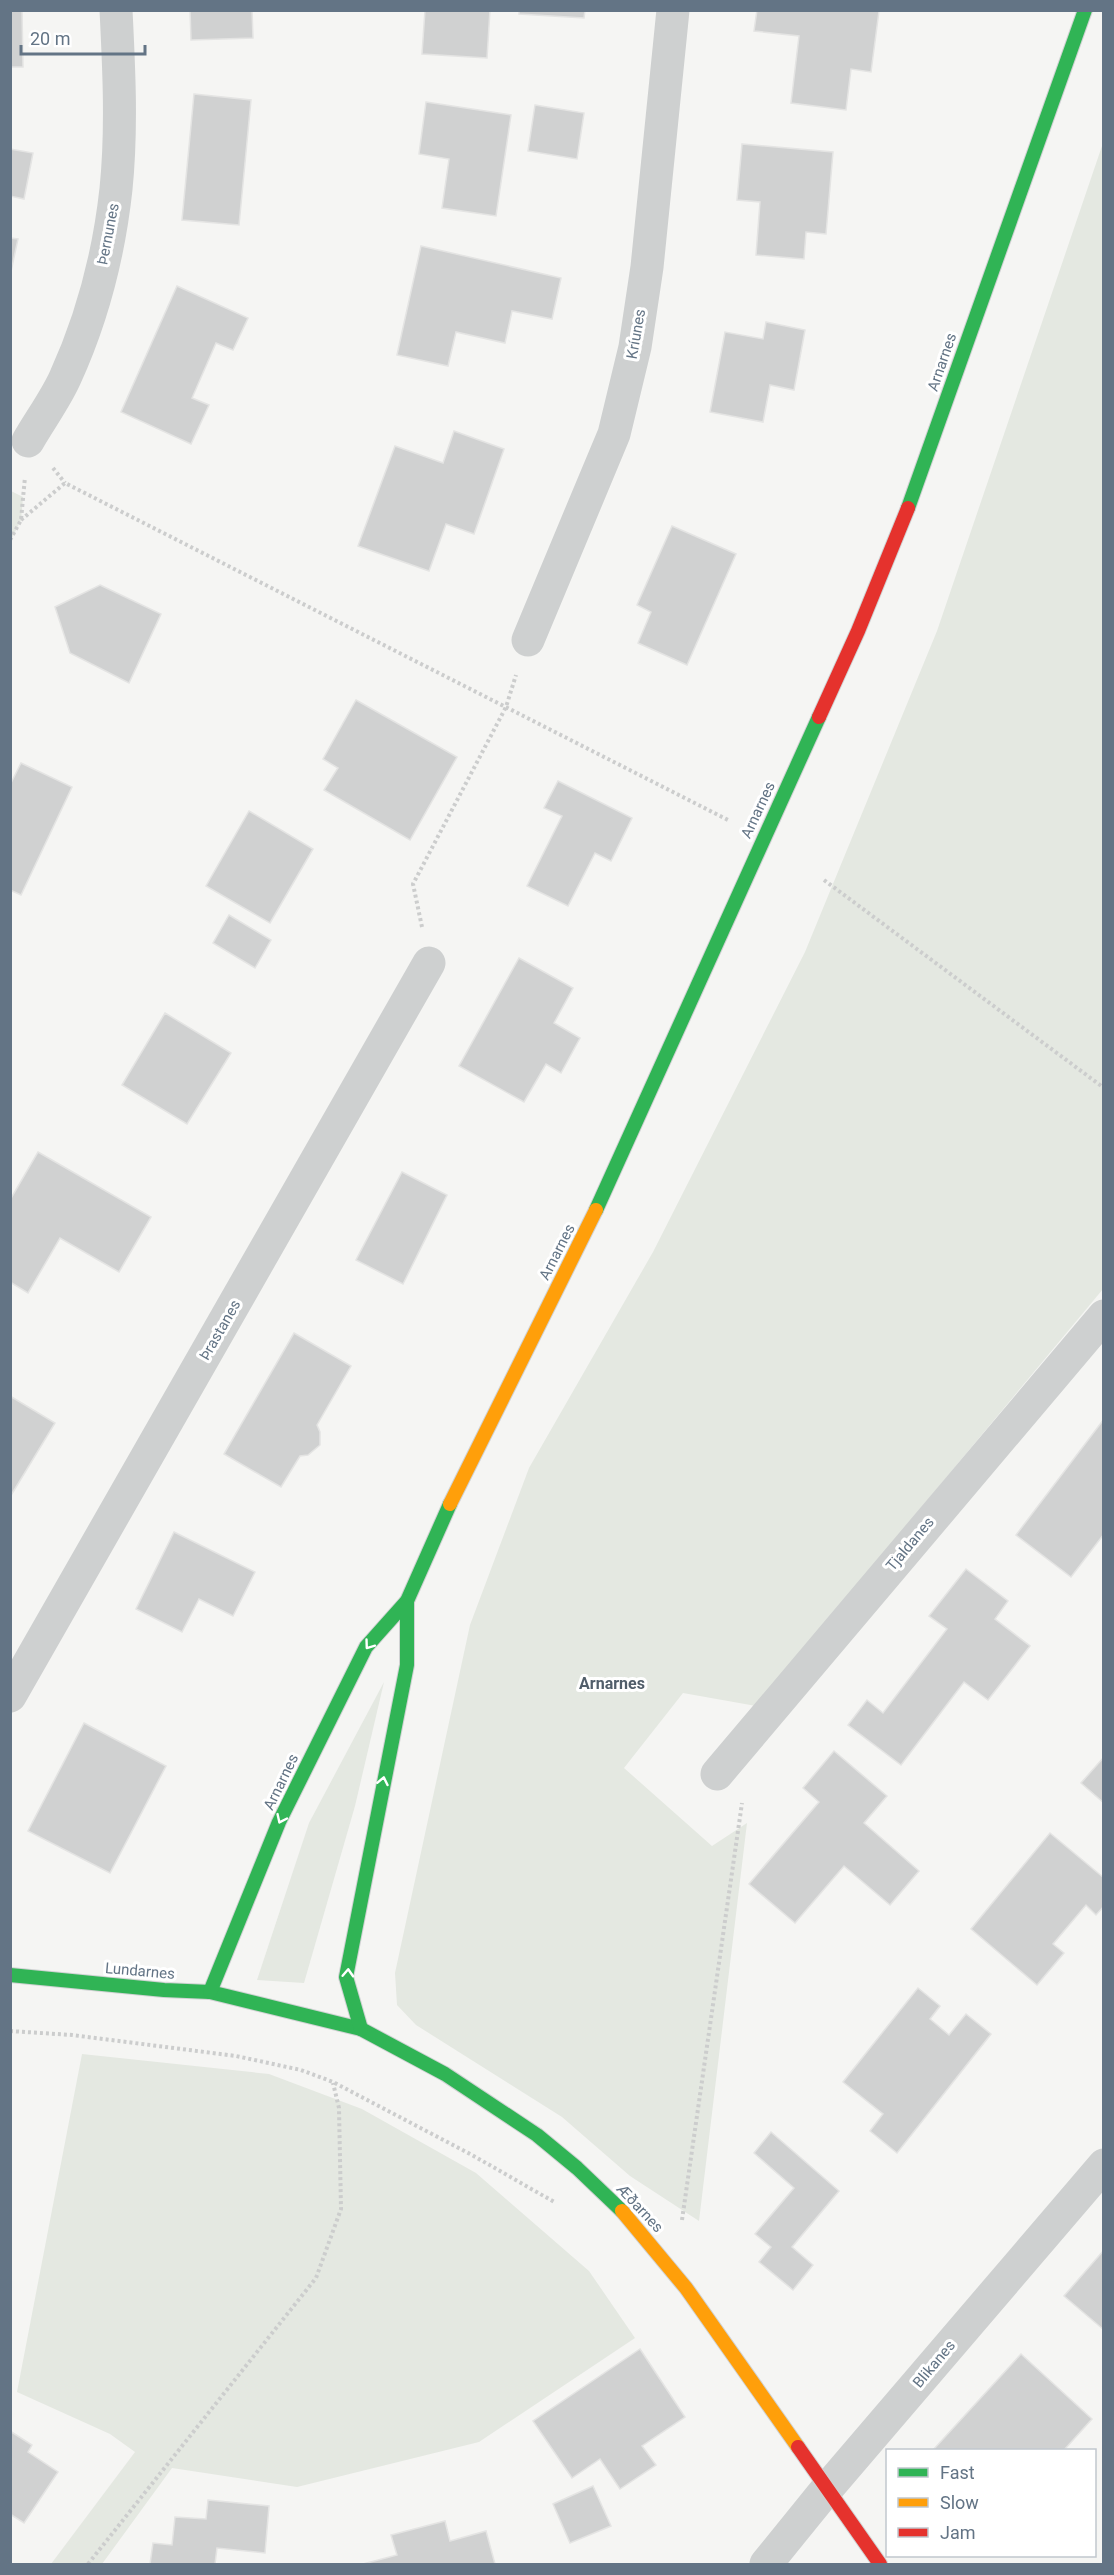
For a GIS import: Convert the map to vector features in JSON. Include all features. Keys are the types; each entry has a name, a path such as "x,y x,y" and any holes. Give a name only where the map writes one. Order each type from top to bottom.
{"street":[{"name":"Þernunes","path":"28,441 64,380 76,352 107,247 116,188 119,80 116,10"},
{"name":"Kríunes","path":"528,640 614,434 636,347 647,267 673,10"},
{"name":"Arnarnes","path":"210,1992 279,1822 366,1647 407,1601 436,1532 617,1168 763,838 858,631 907,511 1085,10"},
{"name":"Þrastanes","path":"10,1696 429,963"},
{"name":"Tjaldanes","path":"717,1773 1104,1316"},
{"name":"Arnarnes","path":"361,2029 346,1977 407,1665 407,1601"},
{"name":"Lundarnes","path":"10,1975 164,1990 210,1992 266,2005"},
{"name":"Æðarnes","path":"266,2005 361,2029 445,2074 537,2135 578,2168 615,2203 686,2288 880,2565"},
{"name":"Blikanes","path":"766,2565 826,2490 1104,2165"}],"path":[{"path":"21,520 28,441"},
{"path":"10,540 21,520 65,483 763,838"},
{"path":"429,963 413,884 506,707 528,640"},
{"path":"824,880 1104,1088"},
{"path":"681,2221 743,1801"},
{"path":"10,2031 72,2035 236,2056 301,2070 333,2082 472,2155 564,2208"},
{"path":"88,2565 316,2278 341,2209 339,2108 333,2082"}],"shaded area":[{"path":"1103,143 1103,1289 756,1706 683,1693 624,1768 712,1846 747,1823 699,2221 630,2176 562,2117 416,2025 397,2005 395,1973 470,1625 529,1468 653,1252 805,952 937,631"},
{"path":"11,491 23,497 21,520 11,540"},
{"path":"384,1682 355,1806 304,1983 257,1980 309,1823"},
{"path":"82,2054 269,2074 362,2109 476,2173 589,2271 635,2338 479,2442 297,2487 172,2468 102,2564 51,2564 135,2452 110,2434 17,2392"}],"building":[{"path":"10,10 22,10 23,67 10,67"},
{"path":"190,10 252,10 253,38 191,40"},
{"path":"425,10 490,10 487,58 422,54"},
{"path":"519,10 585,10 584,18 519,14"},
{"path":"757,10 879,11 871,72 851,69 846,110 791,103 799,36 754,31"},
{"path":"194,94 251,100 239,225 182,220"},
{"path":"426,102 511,115 496,216 442,208 449,159 419,154"},
{"path":"535,105 584,113 577,159 528,151"},
{"path":"742,144 833,152 826,234 806,232 804,259 756,255 760,202 737,200"},
{"path":"10,149 33,153 24,199 10,196"},
{"path":"10,238 18,239 10,276"},
{"path":"421,246 561,278 552,319 512,311 505,343 456,332 448,366 397,355"},
{"path":"177,286 248,318 233,350 216,343 192,398 209,405 191,444 121,412"},
{"path":"766,322 805,330 794,390 770,385 763,422 710,412 725,332 763,339"},
{"path":"454,431 504,449 474,534 446,524 429,571 358,546 395,446 443,463"},
{"path":"672,526 736,554 687,665 638,643 651,612 637,605"},
{"path":"100,585 161,614 129,683 70,653 55,607"},
{"path":"356,700 457,757 410,840 324,790 338,768 323,759"},
{"path":"21,763 72,787 21,895 10,890 10,785"},
{"path":"558,781 632,818 611,861 595,853 568,906 527,886 562,816 544,808"},
{"path":"249,811 313,849 270,923 206,886"},
{"path":"229,915 271,940 255,968 213,943"},
{"path":"519,958 573,988 554,1023 580,1038 561,1073 546,1064 524,1102 459,1066"},
{"path":"165,1013 231,1053 187,1124 122,1085"},
{"path":"38,1152 151,1217 119,1272 60,1238 28,1293 10,1282 10,1200"},
{"path":"402,1172 447,1195 403,1284 356,1260"},
{"path":"294,1333 351,1366 317,1425 320,1432 320,1445 308,1455 300,1456 281,1487 224,1454"},
{"path":"10,1396 55,1423 10,1497"},
{"path":"1104,1419 1104,1534 1071,1577 1016,1535"},
{"path":"174,1532 255,1572 233,1616 199,1599 182,1632 136,1609"},
{"path":"966,1569 1008,1601 995,1619 1030,1646 988,1700 964,1682 901,1765 848,1725 867,1700 883,1713 947,1629 929,1616"},
{"path":"84,1723 166,1766 110,1873 28,1831"},
{"path":"834,1751 887,1796 864,1823 919,1871 890,1905 844,1866 795,1923 749,1884 819,1802 803,1788"},
{"path":"1104,1757 1104,1803 1081,1783"},
{"path":"1050,1833 1104,1878 1104,1906 1096,1915 1086,1905 1053,1944 1064,1953 1037,1985 971,1929"},
{"path":"918,1988 940,2006 930,2019 949,2035 966,2014 991,2034 897,2153 870,2131 883,2114 843,2082"},
{"path":"771,2132 839,2191 792,2247 813,2265 793,2290 759,2262 771,2247 755,2234 794,2188 754,2153"},
{"path":"1104,2250 1104,2330 1064,2296"},
{"path":"640,2349 685,2417 642,2446 656,2465 620,2489 600,2459 572,2478 533,2421"},
{"path":"1021,2354 1092,2419 1065,2449 934,2449"},
{"path":"10,2431 32,2445 28,2452 58,2472 24,2523 10,2514"},
{"path":"593,2486 611,2526 570,2543 553,2504"},
{"path":"208,2500 269,2506 265,2553 217,2548 215,2564 150,2564 153,2543 172,2545 175,2517 206,2519"},
{"path":"445,2521 450,2541 486,2531 495,2564 363,2564 397,2555 391,2535"}],"traffic: fast":[{"path":"908,508 1085,10"},
{"path":"596,1210 819,717"},
{"path":"210,1992 279,1822 366,1647 407,1601 450,1504"},
{"path":"361,2029 346,1977 407,1665 407,1601"},
{"path":"10,1975 164,1990 210,1992 361,2029 445,2074 537,2135 577,2168 622,2211"}],"traffic: slow":[{"path":"450,1504 596,1210"},
{"path":"622,2211 686,2288 798,2447"}],"traffic: jam":[{"path":"819,717 858,631 908,508"},
{"path":"798,2447 880,2564"}],"district":[{"name":"Arnarnes","path":"612,1683"}]}
